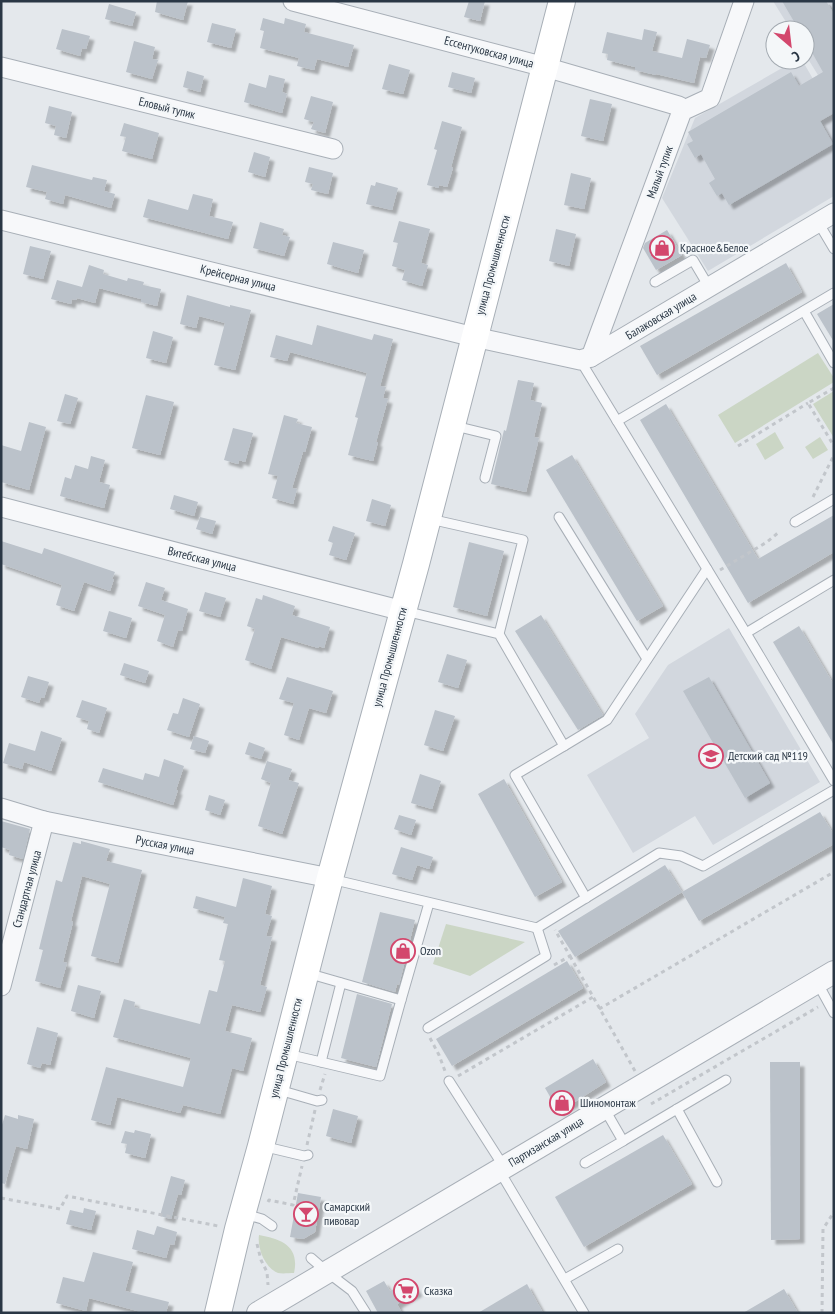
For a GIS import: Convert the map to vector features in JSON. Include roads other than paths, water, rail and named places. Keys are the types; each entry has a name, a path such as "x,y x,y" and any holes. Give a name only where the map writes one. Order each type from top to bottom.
{"main road":[{"name":"улица Промышленности","path":"218,1313 305,973 428,518 562,1"}],"street":[{"name":"Ессентуковская улица","path":"293,1 545,67 679,106 682,111"},
{"path":"682,111 710,98 744,1"},
{"name":"Еловый тупик","path":"1,68 333,149"},
{"name":"Малый тупик","path":"586,359 682,111"},
{"name":"Балаковская улица","path":"586,359 826,217"},
{"name":"Крейсерная улица","path":"1,220 474,337"},
{"path":"474,337 586,359"},
{"name":"Витебская улица","path":"1,507 403,611"},
{"name":"Русская улица","path":"1,808 44,821 330,878"},
{"name":"Стандартная улица","path":"1,986 44,821"},
{"name":"Партизанская улица","path":"263,1310 319,1265 502,1168 825,977"}],"lane":[{"path":"826,217 834,248"},
{"path":"694,250 693,260 709,287"},
{"path":"654,282 693,260"},
{"path":"617,421 834,293"},
{"path":"804,311 834,363"},
{"path":"586,359 617,421 834,781"},
{"path":"452,426 496,436 485,478"},
{"path":"799,520 834,499"},
{"path":"559,517 647,659"},
{"path":"428,518 523,540 499,634 564,746"},
{"path":"586,898 515,775 607,720 647,659 709,572"},
{"path":"746,633 834,580"},
{"path":"403,611 499,634"},
{"path":"330,878 536,928 659,853 681,856 703,866 834,790"},
{"path":"284,1054 380,1076 429,903"},
{"path":"428,1028 546,956 536,928"},
{"path":"305,973 400,1000"},
{"path":"825,977 834,1013"},
{"path":"321,1062 341,983"},
{"path":"585,1163 726,1080"},
{"path":"449,1081 502,1168 584,1313"},
{"path":"276,1089 317,1101 322,1100"},
{"path":"604,1108 623,1140"},
{"path":"677,1109 717,1182"},
{"path":"262,1146 304,1156 308,1155"},
{"path":"240,1221 262,1219 272,1226"},
{"path":"565,1279 618,1249"},
{"path":"319,1265 352,1291 366,1313"}],"place":[{"name":"Красное&Белое","path":"662,248"},
{"name":"Детский сад №119","path":"711,756"},
{"name":"Ozon","path":"403,951"},
{"name":"Шиномонтаж","path":"562,1103"},
{"name":"Самарский пивовар","path":"306,1214"},
{"name":"Сказка","path":"406,1291"}]}
